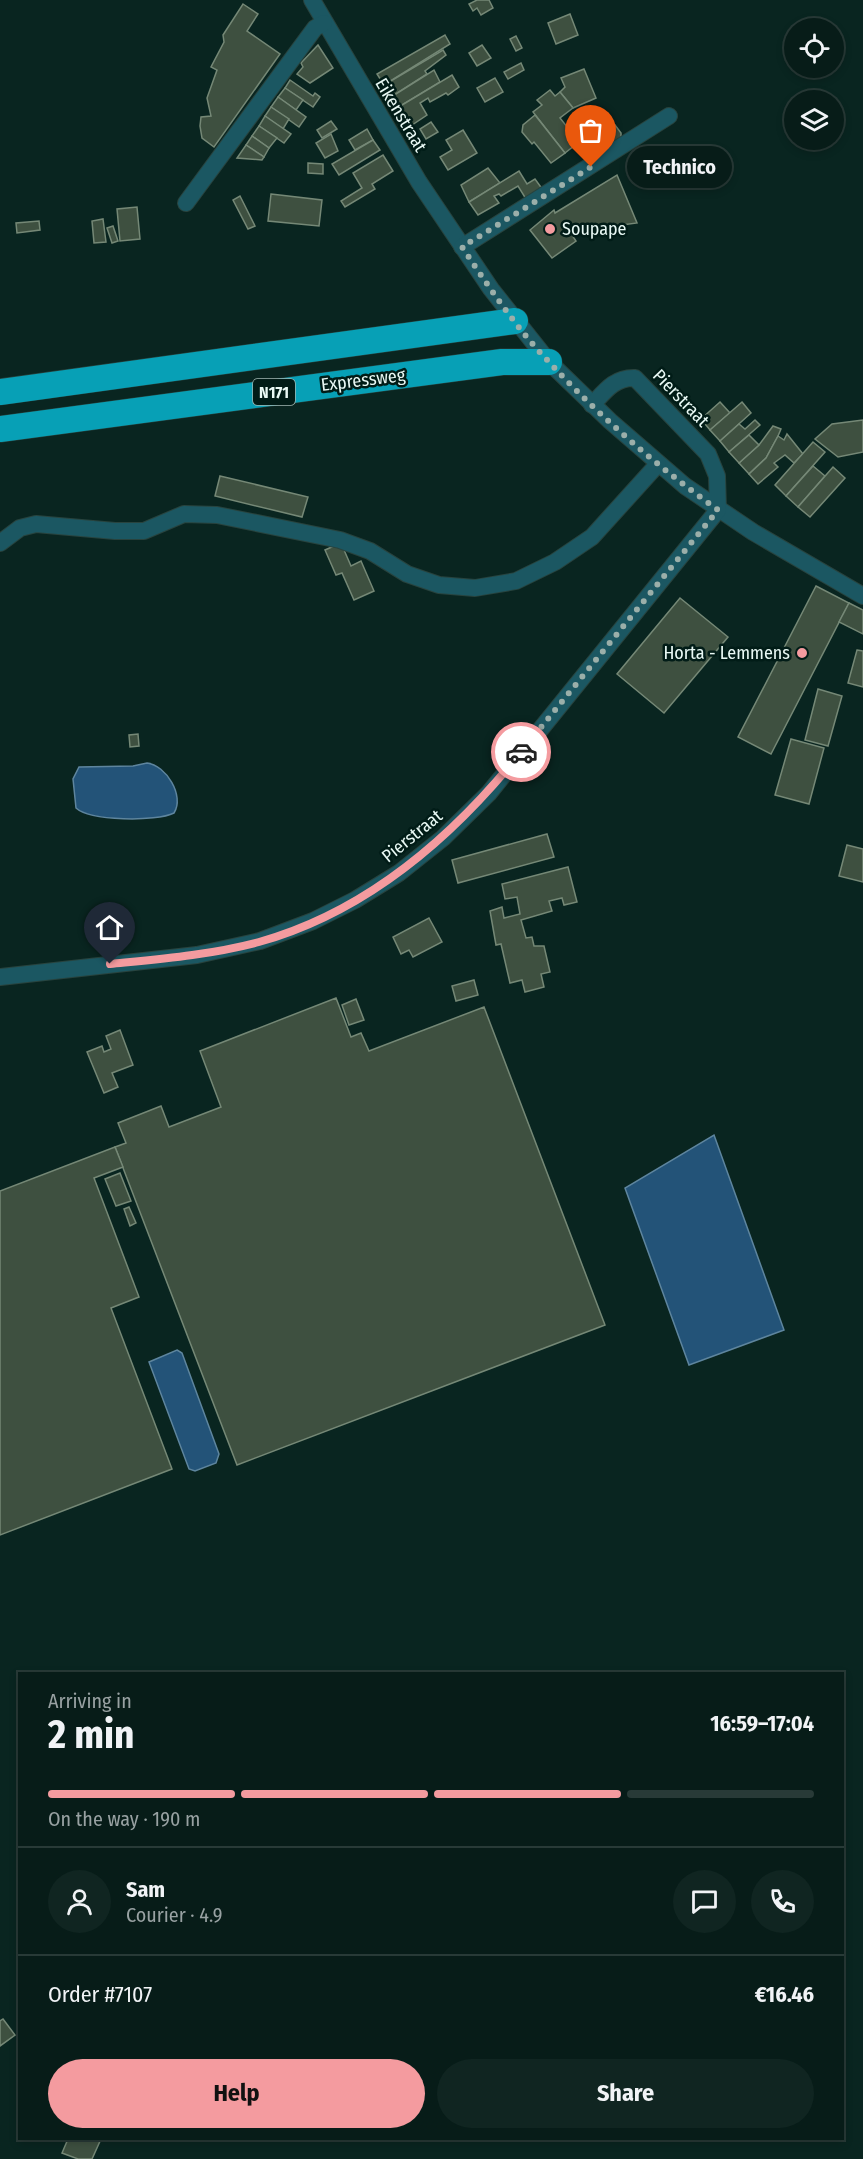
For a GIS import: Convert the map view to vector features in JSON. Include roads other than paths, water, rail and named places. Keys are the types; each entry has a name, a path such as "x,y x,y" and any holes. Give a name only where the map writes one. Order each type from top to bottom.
{"highway":[{"name":"Expressweg","path":"0,392 515,321"},
{"name":"Expressweg","path":"0,429 502,362 549,362"}],"street":[{"name":"Eikenstraat","path":"312,0 398,149 462,247 515,321 549,362 592,405"},
{"path":"186,203 315,28 324,23"},
{"path":"462,247 669,116"},
{"name":"Pierstraat","path":"0,977 197,955 260,941 313,921 355,900 399,873 443,838 489,793 718,510 717,476 708,453 635,378 624,377 612,384 592,405"},
{"path":"592,405 658,464 718,510 808,566 863,596"},
{"path":"0,543 21,528 36,524 115,531 144,531 184,514 217,515 340,540 370,551 407,574 439,585 475,588 516,581 555,562 592,537 658,464"}],"water":[{"path":"147,763 161,769 172,782 177,798 174,813 153,818 124,819 95,816 76,808 73,779 79,767 133,766"},
{"path":"714,1135 784,1330 689,1365 625,1188"},
{"path":"177,1350 182,1353 219,1454 216,1463 195,1471 189,1469 149,1362"}],"place":[{"name":"Technico","path":"591,167"},
{"name":"Soupape","path":"550,229"},
{"name":"Horta - Lemmens","path":"802,653"}]}
